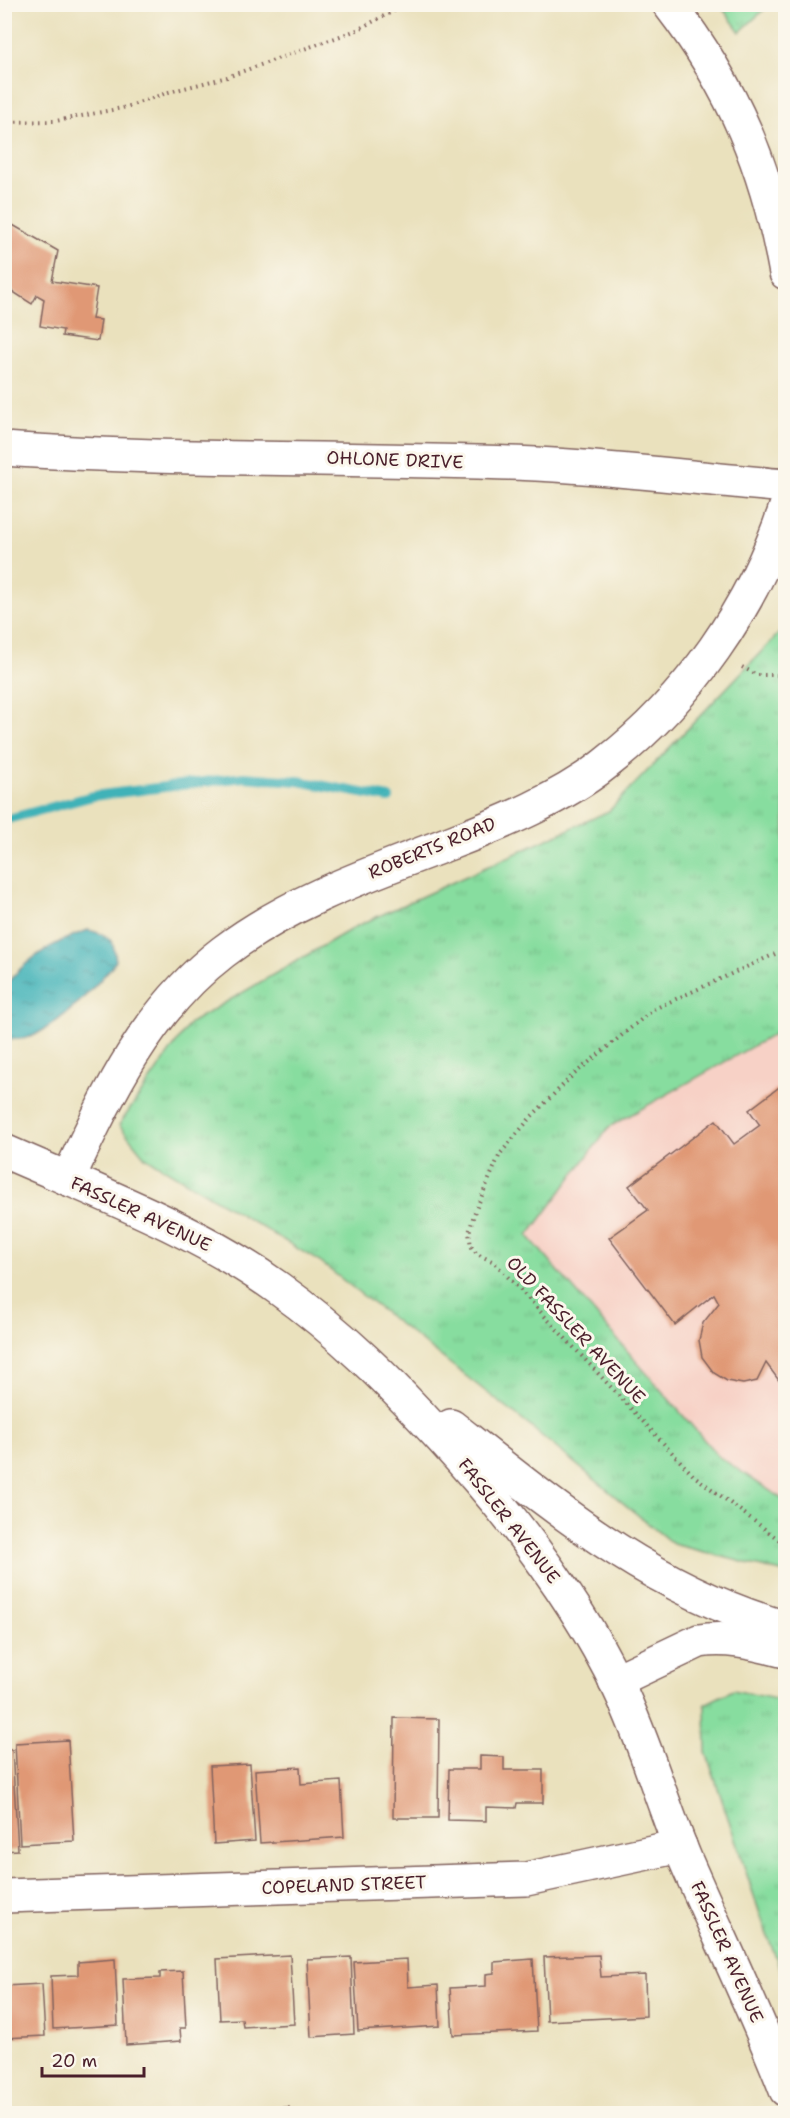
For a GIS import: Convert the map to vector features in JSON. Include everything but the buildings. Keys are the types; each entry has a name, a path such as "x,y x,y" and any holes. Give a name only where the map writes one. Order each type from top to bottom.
{"street":[{"path":"669,4 719,78 774,176 786,273"},
{"name":"OHLONE DRIVE","path":"4,448 161,457 335,458 540,465 786,486"},
{"name":"ROBERTS ROAD","path":"68,1179 104,1102 136,1050 173,999 223,952 285,912 322,894 452,842 564,790 604,766 653,724 712,651 762,565 786,507"},
{"name":"FASSLER AVENUE","path":"4,1151 167,1224 244,1266 311,1312 366,1358 456,1454 524,1535 571,1602 615,1681 680,1845 786,2090"},
{"path":"366,1358 565,1516 616,1552 697,1594 786,1628"},
{"path":"615,1681 686,1647 711,1639 748,1642 786,1651"},
{"name":"COPELAND STREET","path":"4,1896 526,1879 680,1845"}],"path":[{"path":"4,122 56,120 127,107 227,77 357,30 407,4"},
{"path":"712,651 756,675 786,675"},
{"name":"OLD FASSLER AVENUE","path":"786,949 654,1009 572,1076 500,1154 483,1186 469,1233 471,1246 477,1254 494,1262 693,1475 786,1545"}],"shaded area":[{"path":"785,1028 785,1501 718,1456 528,1237 609,1127"}],"green space":[{"path":"720,5 769,5 740,32"},
{"path":"785,627 785,1028 609,1127 528,1236 718,1456 785,1501 785,1573 673,1544 526,1423 320,1262 145,1157 119,1125 190,1023 357,926 609,811"},
{"path":"733,1690 785,1701 785,1981 766,1932 706,1752 705,1704"}],"water":[{"path":"88,930 110,939 116,961 89,992 68,1012 46,1028 32,1036 6,1040 5,986 23,967 42,952"}],"waterway":[{"path":"4,820 93,796 244,777 298,781 389,798"}]}
